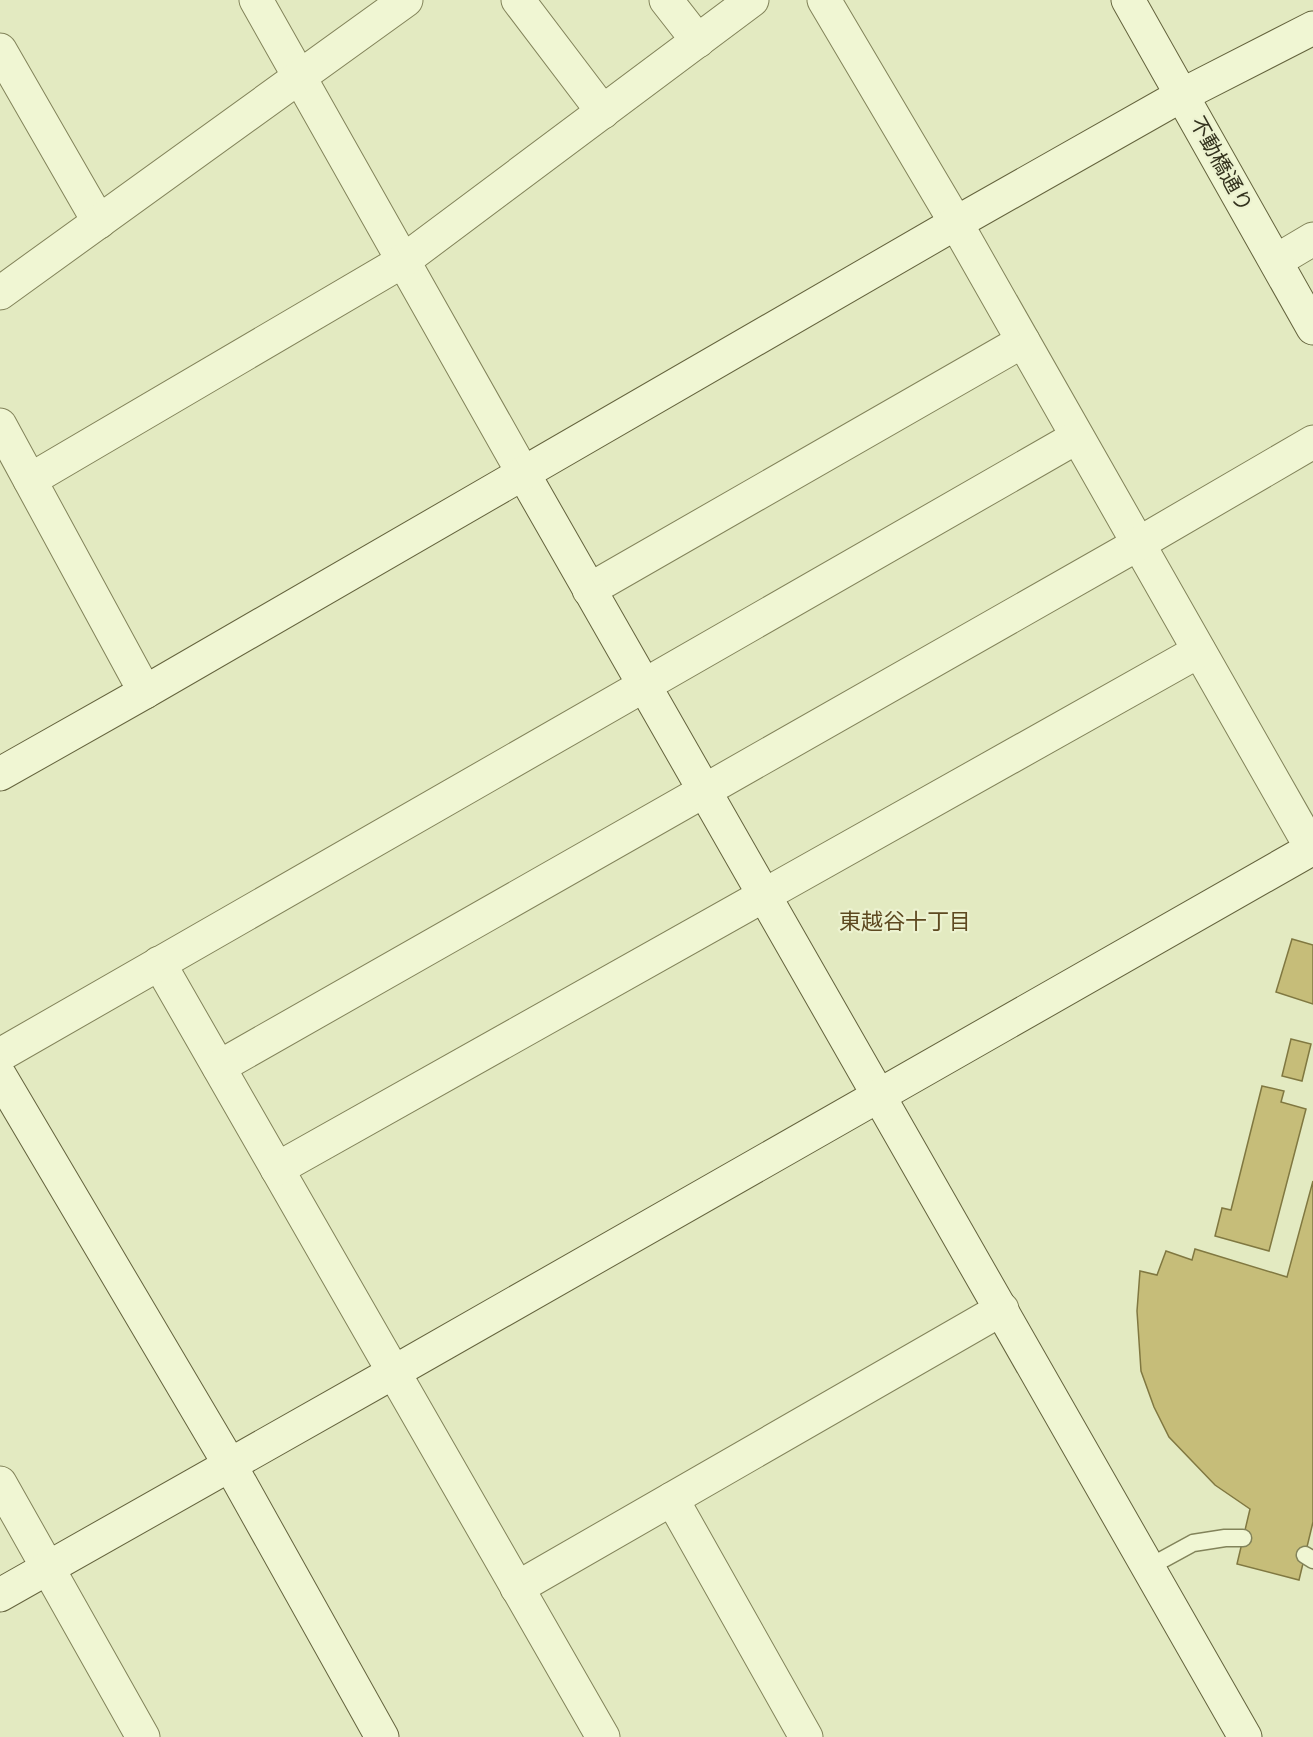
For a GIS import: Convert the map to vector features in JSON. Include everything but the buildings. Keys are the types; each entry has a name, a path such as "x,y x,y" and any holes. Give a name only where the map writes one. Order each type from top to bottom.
{"street":[{"path":"256,0 763,896 1002,1309 1245,1737"},
{"path":"0,293 406,0"},
{"path":"518,0 603,112"},
{"path":"666,0 698,41"},
{"path":"30,480 404,261 752,0"},
{"path":"0,1595 1312,849 956,223 824,0"},
{"name":"不動橋通り","path":"1128,0 1313,328"},
{"path":"0,774 956,223 1182,95 1313,28"},
{"path":"0,50 99,222"},
{"path":"1275,261 1313,239"},
{"path":"589,590 1023,341"},
{"path":"0,425 145,692"},
{"path":"0,1055 1077,437"},
{"path":"219,1067 1138,544 1313,441"},
{"path":"277,1169 1199,651"},
{"path":"159,963 603,1737"},
{"path":"0,1076 230,1465 382,1737"},
{"path":"517,1588 1002,1309"},
{"path":"0,1483 140,1736"},
{"path":"672,1498 806,1737"}],"lane":[{"path":"1149,1567 1193,1543 1243,1538"}],"district":[{"name":"東越谷十丁目","path":"905,921"}]}
